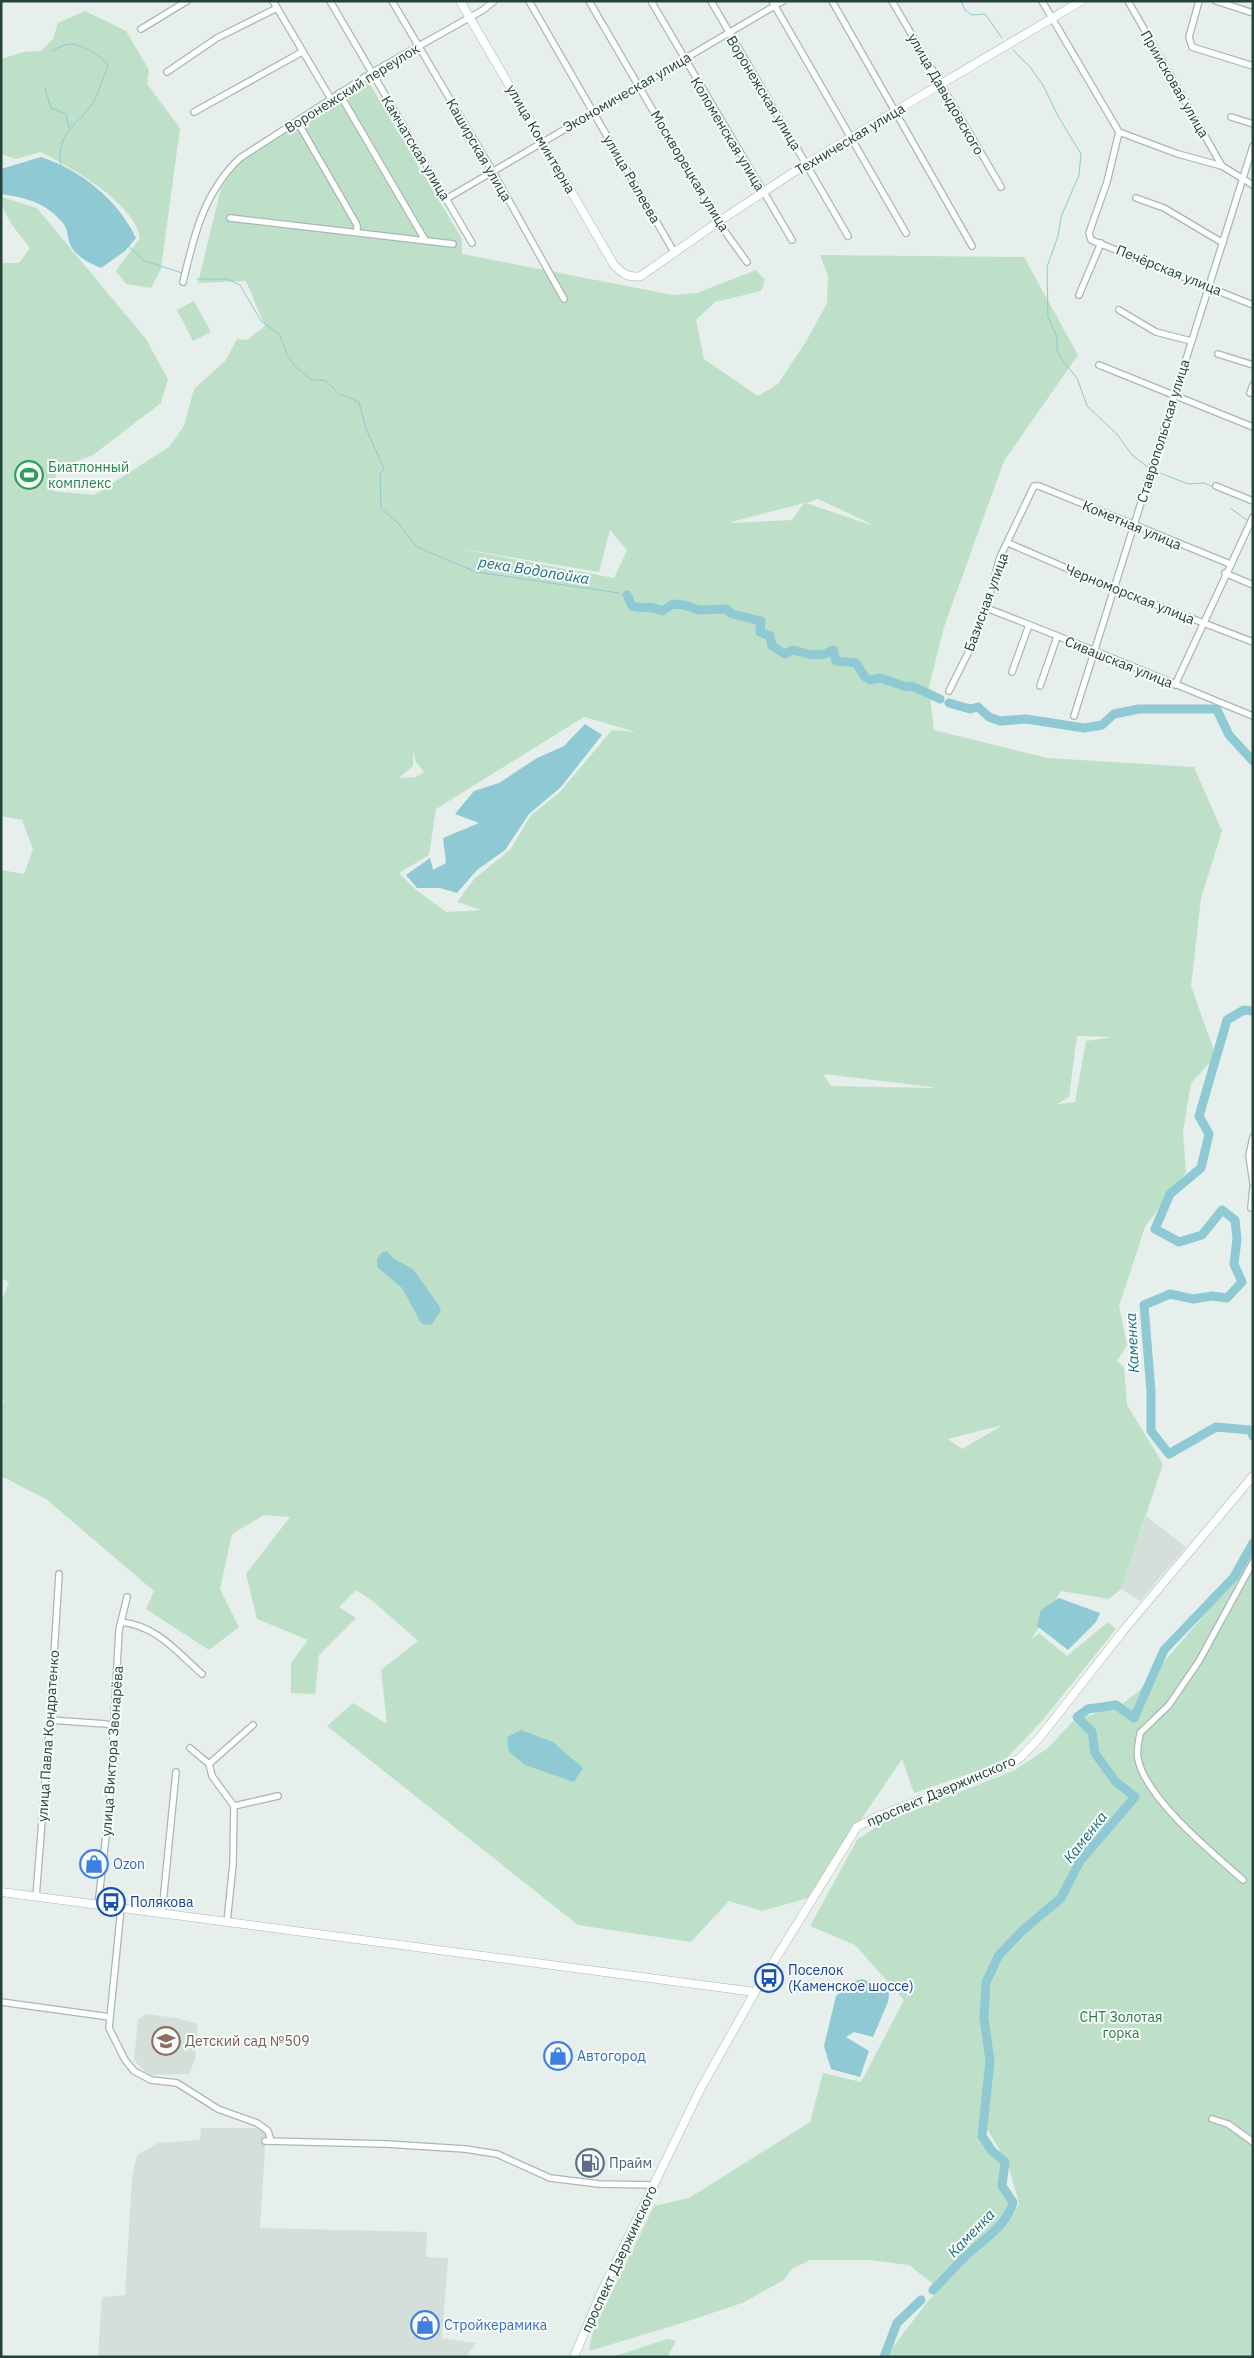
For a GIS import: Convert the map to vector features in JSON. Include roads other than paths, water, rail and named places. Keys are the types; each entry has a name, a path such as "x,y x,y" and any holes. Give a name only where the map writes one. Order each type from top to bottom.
{"street":[{"path":"141,29 187,1"},
{"path":"273,1 331,99"},
{"name":"Камчатская улица","path":"330,1 472,243"},
{"name":"Каширская улица","path":"392,1 417,47 493,172 564,299"},
{"name":"улица Коминтерна","path":"460,1 544,142 614,265 624,275"},
{"name":"Воронежский переулок","path":"183,282 196,227 217,184 228,169 240,158 371,73 470,18 494,1"},
{"name":"улица Рылеева","path":"530,1 674,252"},
{"name":"Москворецкая улица","path":"589,1 718,222 746,262"},
{"name":"Коломенская улица","path":"650,1 792,240"},
{"name":"Воронежская улица","path":"711,1 848,236"},
{"name":"Экономическая улица","path":"446,198 729,33 773,4 783,1"},
{"path":"832,1 972,246"},
{"name":"улица Давыдовского","path":"892,1 1001,187"},
{"path":"1042,1 1119,132 1178,154 1222,166 1253,185"},
{"name":"Техническая улица","path":"624,275 633,278 641,276 762,192 806,164 1081,1"},
{"name":"Приисковая улица","path":"1128,1 1222,166"},
{"path":"1198,1 1189,37 1192,47 1253,66"},
{"path":"1216,1 1253,13"},
{"path":"773,4 906,233"},
{"path":"167,72 217,38 277,8"},
{"path":"194,112 302,52"},
{"path":"339,93 425,240"},
{"path":"1231,117 1253,124"},
{"path":"298,121 357,225 357,232"},
{"name":"Печёрская улица","path":"1119,132 1107,182 1089,233 1091,240 1210,286 1253,305"},
{"name":"Ставропольская улица","path":"1074,716 1096,651 1253,146"},
{"path":"1136,198 1164,208 1223,243"},
{"path":"230,218 453,244"},
{"path":"1079,295 1100,244"},
{"path":"1119,310 1156,332 1191,341"},
{"path":"1218,354 1253,365"},
{"path":"1099,365 1253,427"},
{"path":"1250,392 1253,384"},
{"name":"Кометная улица","path":"1034,486 1230,564"},
{"name":"Базисная улица","path":"949,691 970,649 986,608 1000,557 1008,544 1034,486"},
{"path":"1216,486 1253,501"},
{"path":"1175,685 1225,573 1253,517"},
{"name":"Черноморская улица","path":"1008,544 1253,642"},
{"path":"1225,573 1253,585"},
{"name":"Сивашская улица","path":"986,608 1253,716"},
{"path":"1012,672 1029,625"},
{"path":"1040,686 1057,637"},
{"path":"1251,1208 1253,1185 1249,1155 1253,1137"},
{"name":"проспект Дзержинского","path":"574,2357 600,2295 701,2088 755,1992 857,1827 876,1817 998,1770 1020,1758 1040,1737 1123,1631 1253,1476"},
{"path":"1242,1880 1164,1804 1144,1778 1137,1758 1140,1733 1169,1705 1194,1669 1253,1562"},
{"name":"улица Павла Кондратенко","path":"36,1897 50,1720 58,1574"},
{"name":"улица Виктора Звонарёва","path":"98,1905 103,1874 115,1727 121,1622 127,1597"},
{"path":"121,1622 136,1624 151,1630 202,1674"},
{"path":"50,1720 106,1724 115,1727"},
{"path":"209,1764 253,1725"},
{"path":"190,1748 209,1764 212,1776 234,1806 233,1864 227,1922"},
{"path":"162,1913 176,1772"},
{"path":"234,1806 278,1796"},
{"path":"1,1892 755,1992"},
{"path":"121,1908 109,2028 134,2071 151,2080 177,2083 218,2109 257,2123 268,2131 268,2141 357,2142 465,2148 496,2154 550,2178 599,2184 654,2186"},
{"path":"1,2002 110,2017"},
{"path":"1212,2119 1228,2124 1253,2142"}],"water":[{"path":"41,157 70,170 97,188 119,211 136,238 125,251 101,268 87,261 74,251 64,225 49,210 27,199 1,194 1,169"},
{"path":"585,724 602,735 561,787 529,814 505,850 477,870 457,893 440,888 417,888 406,875 430,858 433,870 446,863 443,838 479,823 455,814 474,791 499,783 537,758 564,746"},
{"path":"387,1251 394,1259 413,1269 438,1304 441,1310 432,1324 426,1325 421,1323 402,1288 377,1267 377,1259 382,1252"},
{"path":"1059,1598 1100,1613 1096,1622 1068,1650 1037,1626 1041,1610"},
{"path":"521,1730 553,1742 583,1768 574,1782 525,1765 509,1752 507,1737"},
{"path":"863,1979 889,1993 888,2002 873,2037 854,2032 846,2037 869,2051 860,2077 831,2069 824,2046 836,1996 854,1981"}],"waterway":[{"path":"961,1 965,10 972,15 985,14 1002,38"},
{"path":"52,51 62,46 76,45 87,49 103,59 108,67 95,99 65,136 60,154 61,166"},
{"path":"1013,50 1030,67 1043,85 1058,116 1081,154 1079,175 1061,217 1058,236 1047,267 1048,317 1057,337 1057,350 1062,360 1077,378 1087,406 1117,434 1132,455 1149,468"},
{"path":"45,88 51,108 66,114 69,128"},
{"name":"река Водопойка","path":"129,247 145,261 182,273"},
{"name":"река Водопойка","path":"197,279 228,279 240,285 261,321 280,335 287,355 297,368 312,380 325,380 339,394 359,402 366,429 384,468 380,475 381,508 397,522 417,547 476,572 619,593"},
{"path":"1155,471 1188,484 1204,483 1213,487"},
{"path":"1230,508 1247,520"},
{"path":"627,595 632,606 654,608 662,611 673,604 699,610 726,609 732,614 761,621 760,632 770,636 772,646 785,654 793,650 812,655 825,654 833,650 836,661 856,663 865,677 870,680 880,678 904,686 914,687 940,699"},
{"path":"949,703 970,709 978,707 989,717 1000,721 1026,719 1084,728 1102,725 1114,714 1139,709 1214,709"},
{"path":"1217,710 1229,735 1253,761"},
{"name":"Каменка","path":"1253,1011 1244,1010 1227,1020 1199,1116 1209,1134 1201,1168 1170,1194 1155,1229 1179,1242 1202,1235 1222,1210 1235,1220 1237,1239 1234,1264 1242,1282 1227,1298 1212,1296 1193,1299 1170,1294 1144,1305 1151,1392 1151,1431 1169,1454 1216,1427 1250,1430 1253,1436"},
{"name":"Каменка","path":"933,2290 965,2257 994,2232 1006,2218 1013,2202 1002,2186 1005,2162 992,2151 982,2136 990,2061 984,2018 986,1982 999,1955 1024,1929 1061,1898 1080,1861 1135,1797 1115,1781 1095,1753 1092,1732 1077,1717 1088,1709 1116,1705 1134,1718 1164,1650 1234,1577 1253,1543"},
{"name":"Каменка","path":"884,2357 897,2323 921,2300"}],"place":[{"name":"Биатлонный комплекс","path":"29,475"},
{"name":"Ozon","path":"94,1864"},
{"name":"Полякова","path":"111,1902"},
{"name":"Поселок (Каменское шоссе)","path":"769,1978"},
{"name":"Детский сад №509","path":"166,2041"},
{"name":"Автогород","path":"558,2056"},
{"name":"Прайм","path":"590,2163"},
{"name":"Стройкерамика","path":"425,2325"}],"park label":[{"name":"СНТ Золотая горка","path":"1121,2025"}]}
